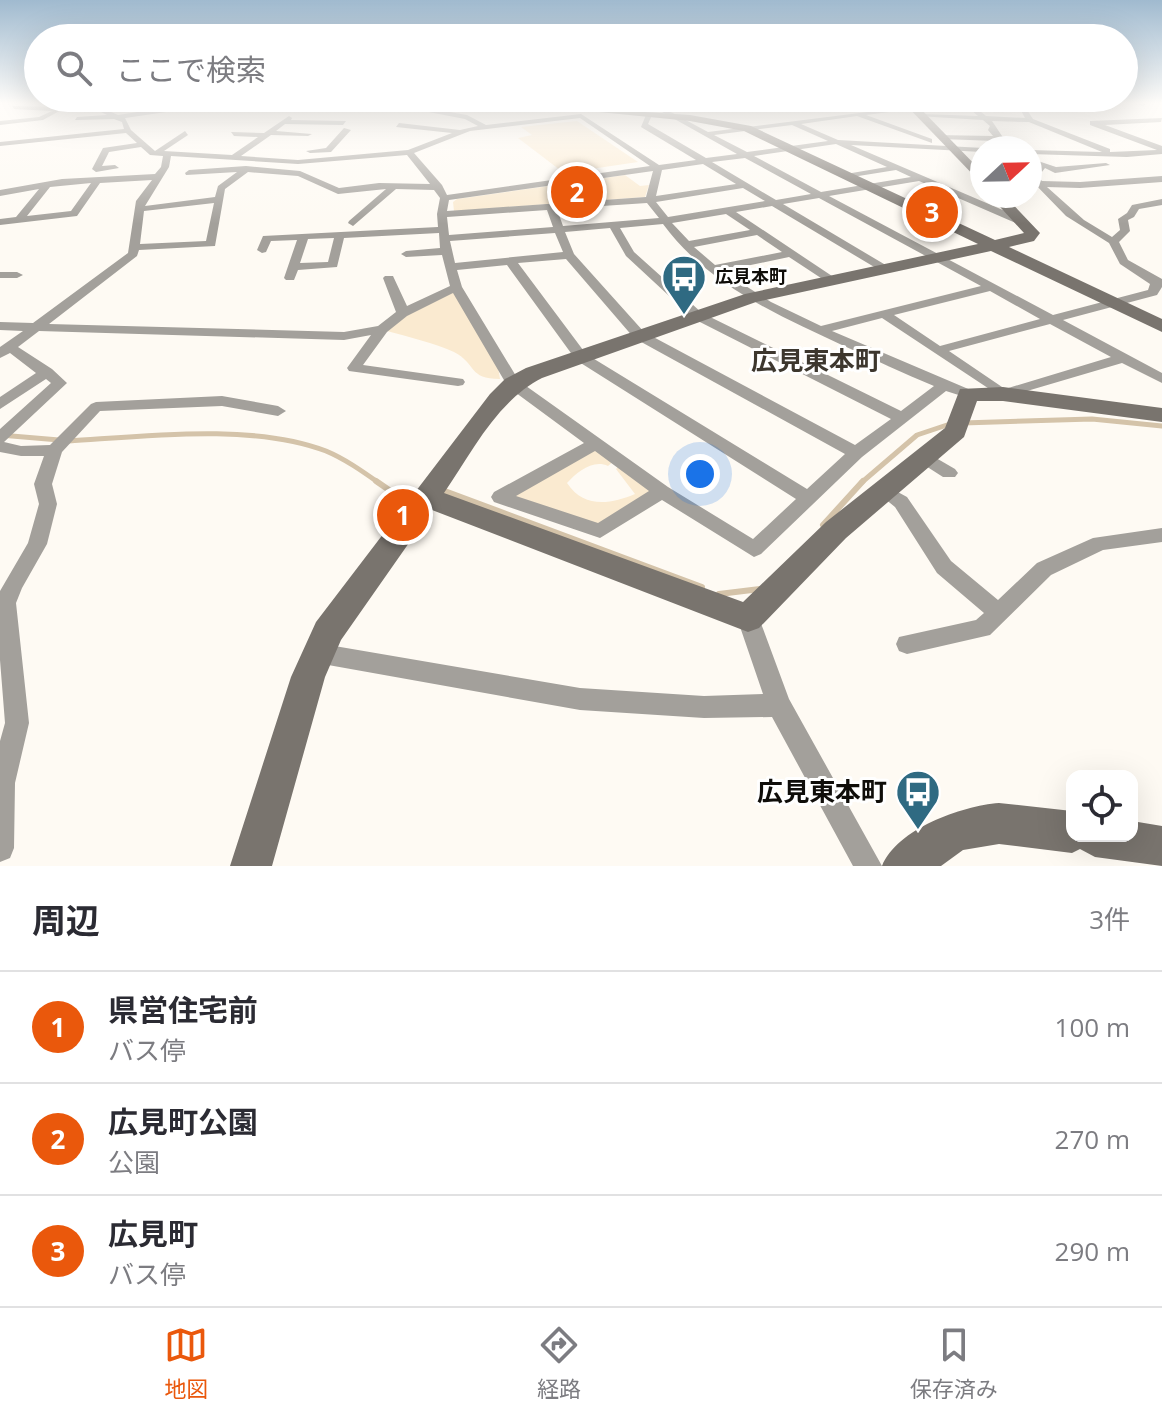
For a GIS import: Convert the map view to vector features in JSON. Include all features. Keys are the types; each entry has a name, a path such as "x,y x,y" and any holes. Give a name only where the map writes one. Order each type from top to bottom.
{"street":[{"path":"162,153 173,143"},
{"path":"235,157 254,143"},
{"path":"298,162 310,151 328,150 333,143"},
{"path":"165,167 96,169 106,150 144,144 162,153 298,162 409,152 432,143"},
{"path":"624,143 658,168"},
{"path":"675,143 885,269"},
{"path":"724,143 1162,379"},
{"path":"782,143 1162,326"},
{"path":"189,173 246,169 300,174 338,191 394,186 442,193 658,168 827,143"},
{"path":"840,143 1022,222"},
{"path":"860,143 970,150"},
{"path":"947,143 970,167"},
{"path":"1088,143 1117,155"},
{"path":"1042,152 1117,155 1162,150"},
{"path":"409,152 442,193 445,240 456,287 513,384 662,491 754,549 856,453 902,418 956,390"},
{"path":"162,153 165,167"},
{"path":"1089,154 1159,178"},
{"path":"136,247 211,244 210,221 219,208 221,188 259,159"},
{"path":"1043,165 1055,170 1106,165"},
{"path":"54,450 21,451 3,439 60,383 47,372 5,351 123,265 136,247 140,209 156,177 165,167"},
{"path":"658,168 650,200 665,221 685,245 751,298 956,390 1162,415"},
{"path":"849,176 897,168"},
{"path":"0,193 48,184 156,177"},
{"path":"262,250 267,238 304,235 445,240 665,221 921,178"},
{"path":"1042,184 1080,185 1159,178"},
{"path":"0,222 74,214 98,179"},
{"path":"18,221 48,184"},
{"path":"406,254 551,207 650,200 745,185"},
{"path":"353,223 394,186"},
{"path":"939,350 1153,292 1159,283 1124,262 1113,241 1077,219 1042,187"},
{"path":"962,196 970,196"},
{"path":"140,209 220,199"},
{"path":"1133,209 1162,202"},
{"path":"551,207 569,255 639,335 856,453"},
{"path":"251,866 317,653 328,632 498,399 513,384 639,335 751,298 1028,238 1032,233 1009,208"},
{"path":"1113,241 1125,231 1123,219 1131,215 1133,209"},
{"path":"1133,209 1162,211"},
{"path":"728,211 831,280"},
{"path":"613,225 630,254 698,316 902,418"},
{"path":"685,245 758,232"},
{"path":"304,235 292,272 333,265 340,234"},
{"path":"445,240 510,261 569,255"},
{"path":"713,269 791,253"},
{"path":"510,261 581,357 806,497"},
{"path":"0,275 17,275"},
{"path":"389,278 403,313"},
{"path":"456,287 403,313 382,329 354,368 458,382"},
{"path":"819,330 992,287"},
{"path":"884,314 1003,394"},
{"path":"0,326 320,337 382,329"},
{"path":"1003,394 1123,358"},
{"path":"0,404 47,372"},
{"path":"748,618 836,530 956,432 956,390"},
{"path":"0,848 2,783 17,723 3,604 37,544 48,504 43,484 54,450 96,407 222,401 278,411"},
{"path":"595,444 500,497 600,531 662,491"},
{"path":"924,457 949,473"},
{"path":"883,490 901,502 944,567 998,612"},
{"path":"426,497 748,618 779,705 868,866"},
{"path":"907,644 982,628 1044,569 1100,543 1158,540"},
{"path":"317,653 580,699 704,707 779,705"},
{"path":"916,863 953,833 995,822 1066,831"},
{"path":"1132,842 1162,847"}],"shaded area":[{"path":"525,143 610,143 638,162 564,173"},
{"path":"625,175 640,186 649,185 645,197 454,211 453,202 457,199"},
{"path":"453,290 498,367 500,379 477,374 454,352 387,331 394,321"},
{"path":"595,447 615,460 608,466 597,464 586,468 567,483 581,497 607,502 635,494 616,469 620,465 659,491 599,526 510,497"}],"waterway":[{"path":"963,423 1092,419 1162,426"},
{"path":"862,482 917,435 953,423"},
{"path":"69,441 199,434 266,437 326,451 379,483"},
{"path":"0,435 59,440"},
{"path":"376,481 405,501 414,499"},
{"path":"823,525 862,482"},
{"path":"442,490 702,587"},
{"path":"719,594 760,589"}],"place":[{"name":"広見町公園","path":"577,192"},
{"name":"広見町","path":"932,212"},
{"name":"広見本町","path":"684,316"},
{"name":"県営住宅前","path":"403,515"},
{"name":"広見東本町","path":"918,831"}],"district":[{"name":"広見東本町","path":"816,361"}]}
